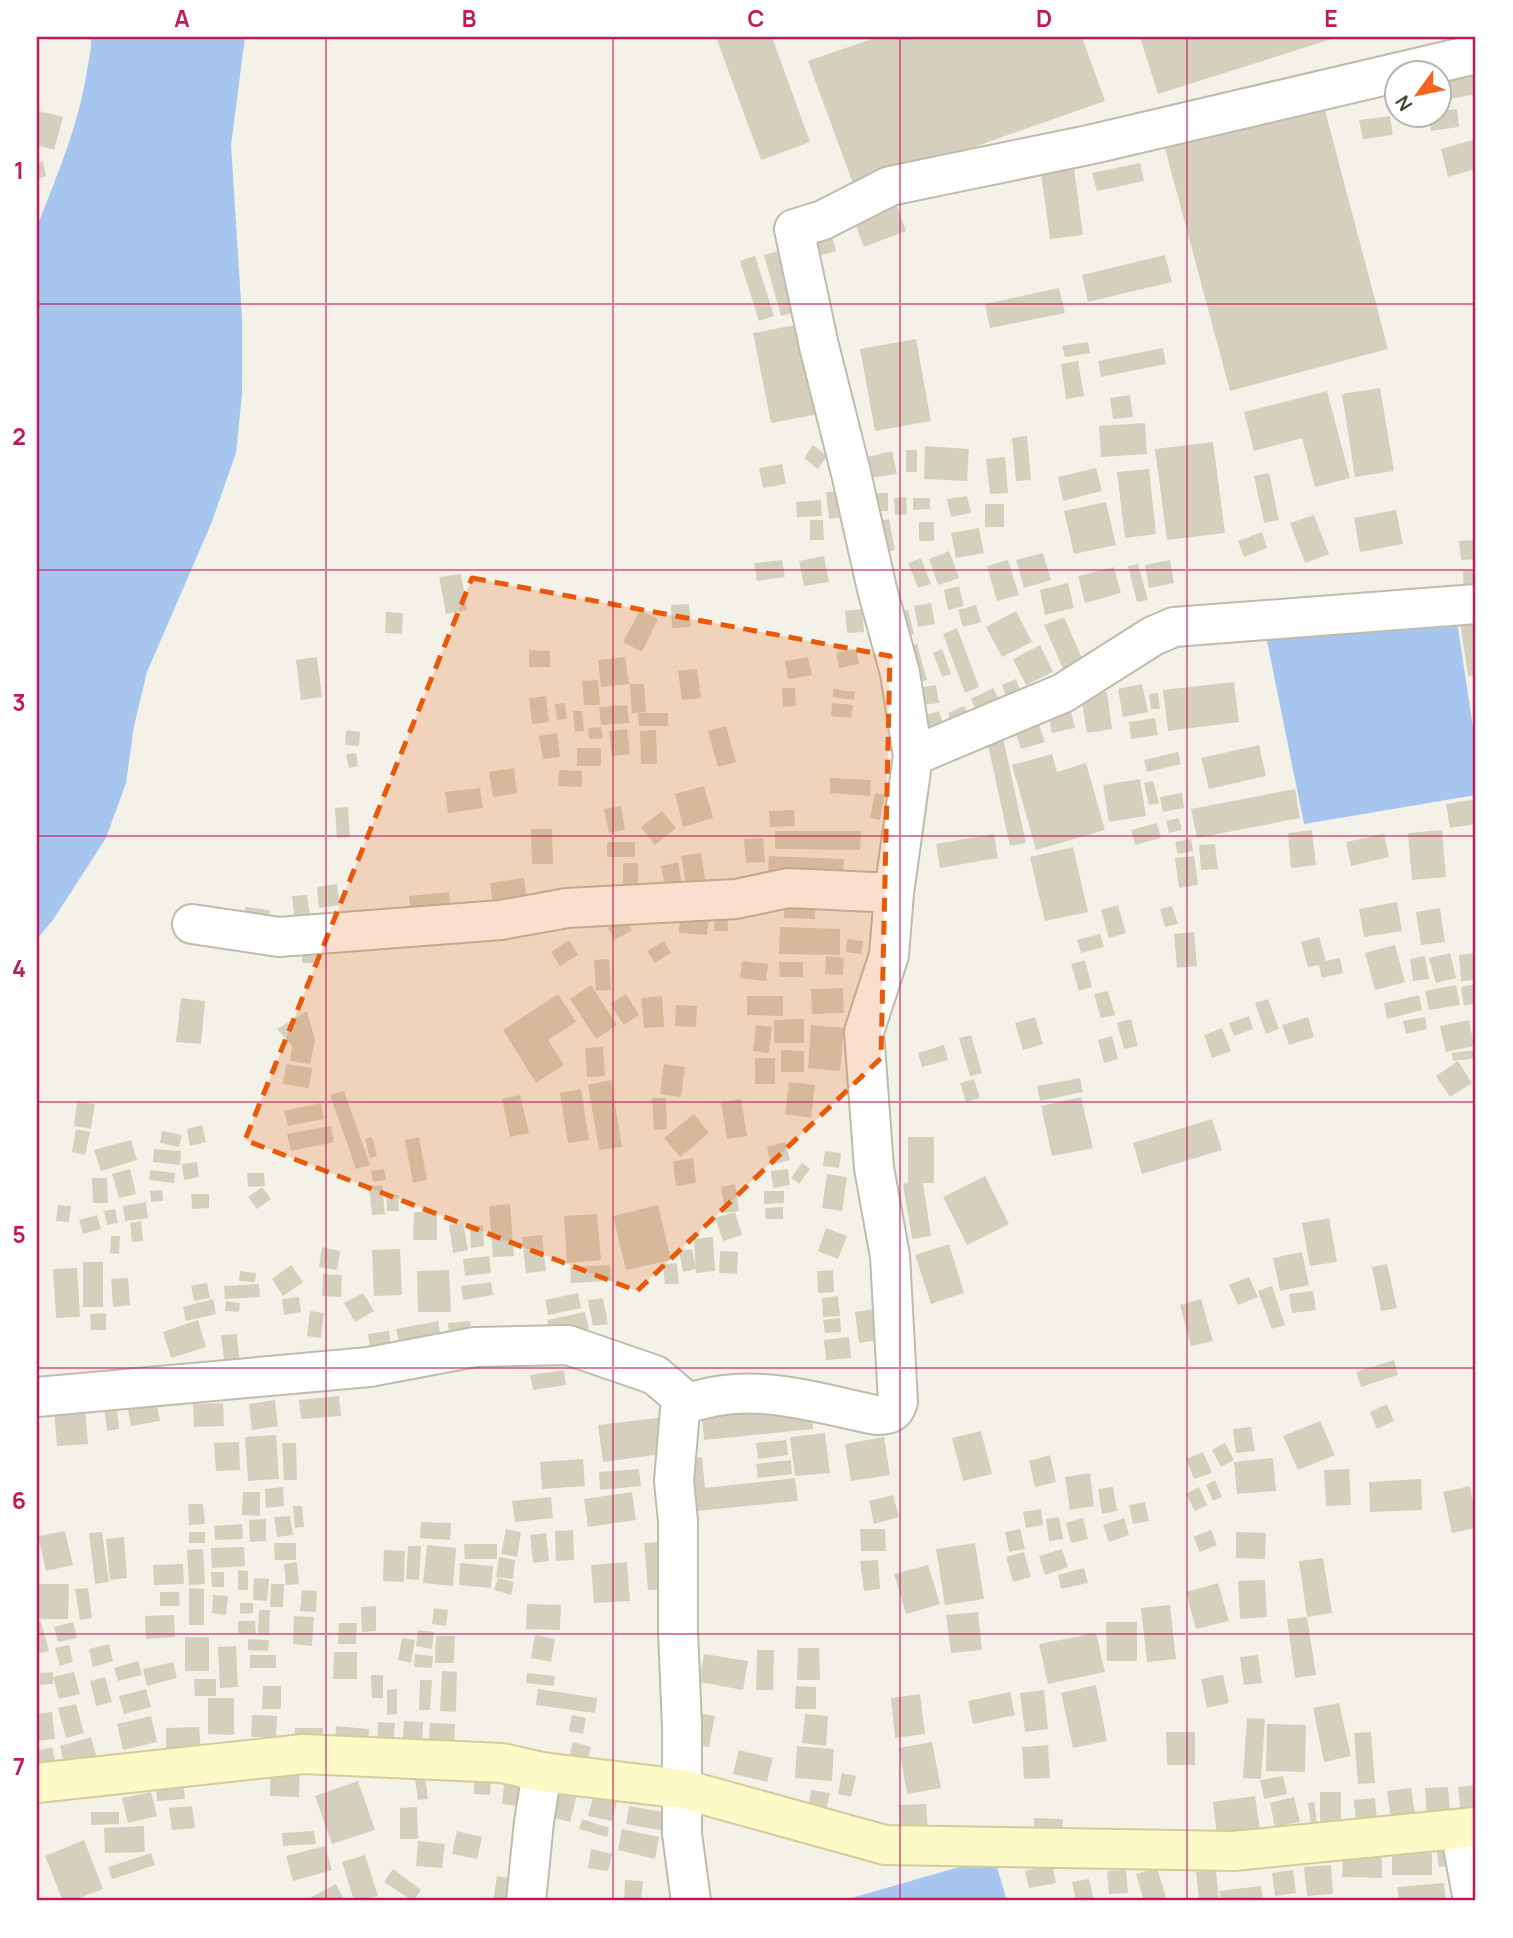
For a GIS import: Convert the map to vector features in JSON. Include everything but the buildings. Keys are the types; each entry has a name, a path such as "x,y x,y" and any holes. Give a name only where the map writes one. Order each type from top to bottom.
{"street":[{"path":"691,1901 682,1834 678,1521 674,1481 680,1410 688,1404 715,1395 780,1394 876,1415 890,1414 897,1409 898,1402 890,1256 874,1168 864,1032 889,955 894,892 914,756 900,673 818,346 794,229 823,220 890,186 1093,144 1476,54"},
{"path":"914,756 1063,693 1153,636 1174,627 1476,604"},
{"path":"192,924 279,937 501,920 567,908 736,899 788,888 894,892"},
{"path":"37,1397 369,1367 475,1348 568,1345 655,1375 688,1404"},
{"path":"37,1783 303,1754 502,1763 542,1772 683,1789 885,1846 1234,1851 1468,1829 1473,1901"},
{"path":"526,1901 542,1772"}],"highlighted area":[{"path":"472,578 890,656 881,1058 637,1291 245,1140"}],"water":[{"path":"91,37 245,37 231,145 242,318 242,395 236,453 211,524 147,672 134,726 126,783 106,838 53,920 37,939 37,227 79,110"},
{"path":"1456,615 1476,747 1476,795 1304,824 1265,631"},
{"path":"994,1857 1007,1901 841,1901"}]}
